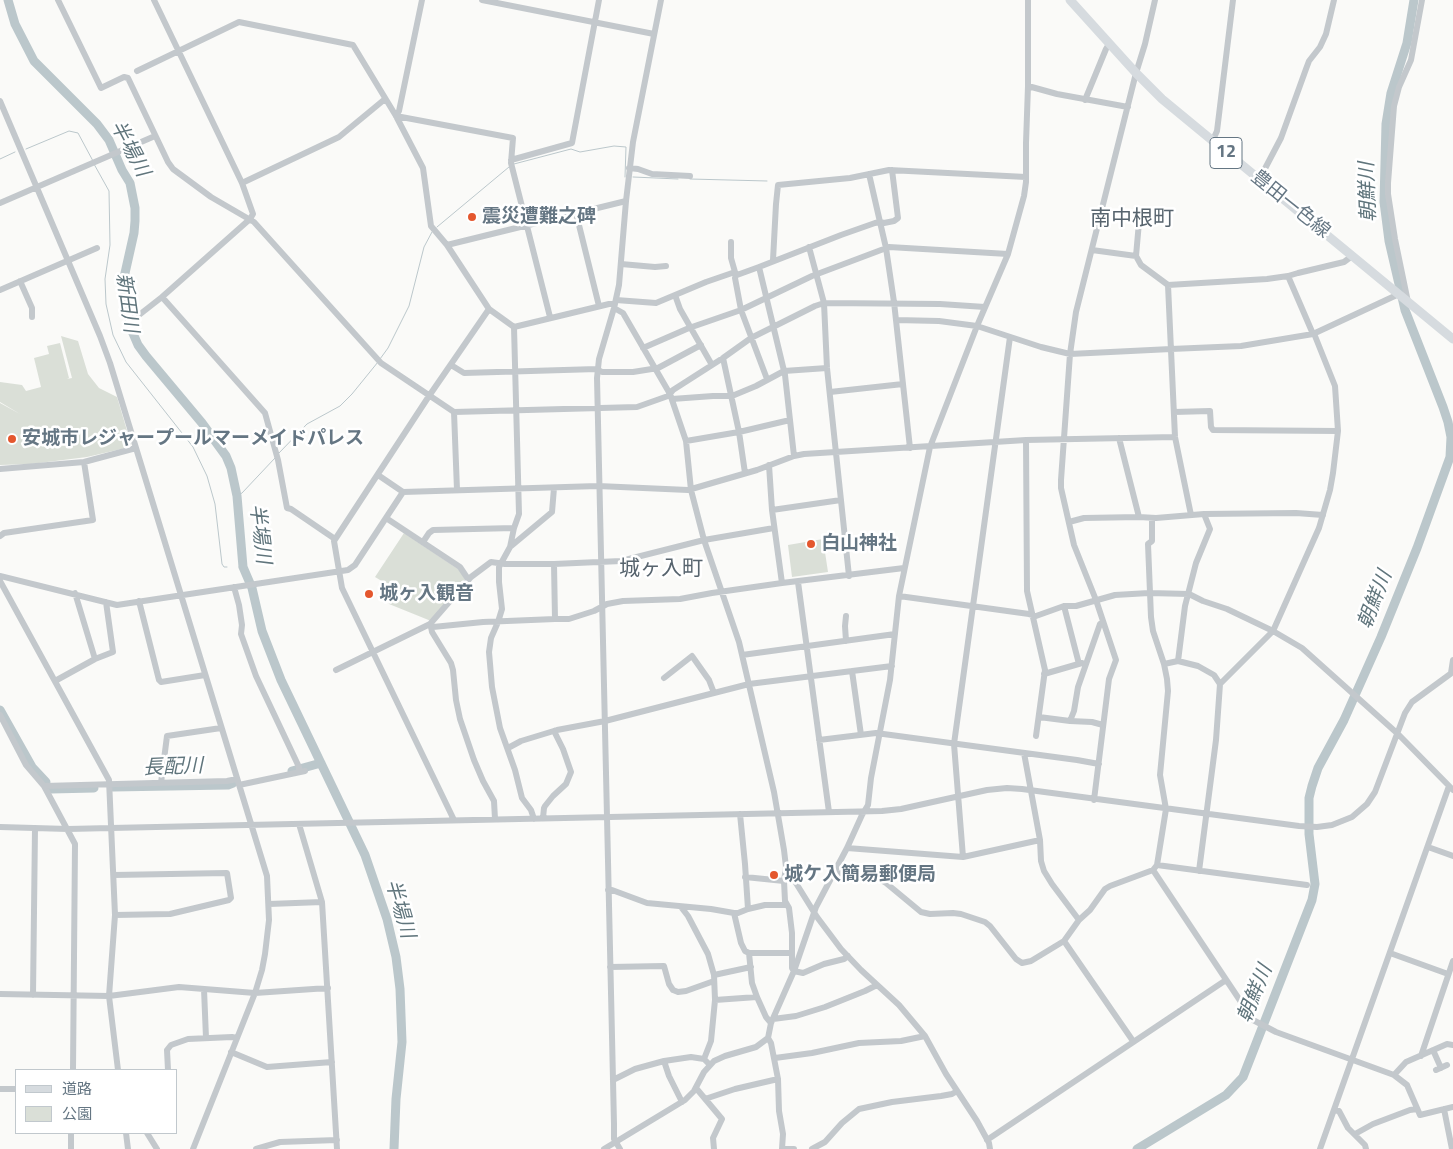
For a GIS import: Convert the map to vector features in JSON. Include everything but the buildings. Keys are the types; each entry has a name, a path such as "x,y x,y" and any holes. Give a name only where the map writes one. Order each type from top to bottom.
{"main road":[{"name":"豊田一色線","path":"1070,0 1162,99 1453,339"}],"street":[{"path":"58,0 101,88 127,76 168,162 180,175 211,197 250,219 379,361 454,412 637,407 668,396 732,396 784,371 827,368"},
{"path":"139,315 254,214 242,183 154,0"},
{"path":"396,116 399,111 422,0"},
{"path":"482,0 654,34"},
{"path":"512,163 572,144 600,0"},
{"path":"620,1149 614,1135 598,486 597,369 615,304 621,264 629,168 643,86 661,0"},
{"path":"604,1149 691,1095 704,1072 718,1059 756,1047 768,1038 772,1021 794,971 814,912 868,806 871,778 892,666 899,596 930,446 977,326 1008,254 1024,196 1028,86 1028,0"},
{"path":"1094,800 1109,679 1116,660 1102,623 1096,600 1074,545 1061,480 1063,440 1070,354 1076,312 1145,44 1154,0"},
{"path":"1212,142 1217,131 1234,0"},
{"path":"1258,180 1281,138 1309,61 1320,47 1326,34 1334,0"},
{"path":"1407,301 1395,239 1388,183 1394,106 1399,87 1411,60 1422,0"},
{"path":"137,71 239,22 353,45 396,116 423,168 431,226 447,245 489,309 514,327 609,304 656,303 735,273 737,275 759,267 773,260 874,223 894,220 898,218 892,170"},
{"path":"1085,100 1109,44"},
{"path":"1028,86 1085,100 1128,107"},
{"path":"242,183 339,137 385,99"},
{"path":"0,101 3,116 36,187 110,363 267,876 268,932 262,970 255,993 193,1149"},
{"path":"396,116 514,138 512,163 550,318"},
{"path":"0,203 155,136"},
{"path":"629,168 652,174 690,176"},
{"path":"773,260 778,185 850,178 892,170 1026,177"},
{"path":"869,174 886,248 894,302 910,448"},
{"path":"447,245 626,201"},
{"path":"1140,211 1136,256 1141,265 1168,285 1288,276 1344,262 1352,256"},
{"path":"576,213 599,306"},
{"path":"731,242 731,258 741,310 767,379"},
{"path":"809,247 824,303 827,368 849,576"},
{"path":"643,348 741,310 816,275 889,247 1008,254"},
{"path":"0,290 97,248"},
{"path":"1092,250 1136,256"},
{"path":"621,264 666,266"},
{"path":"759,267 784,371 794,456"},
{"path":"1199,871 1216,740 1220,684 1274,630 1316,537 1330,490 1338,431 1335,386 1288,276"},
{"path":"20,281 32,308 32,317"},
{"path":"1168,285 1175,437 1191,515"},
{"path":"896,320 977,326 1041,348 1070,354 1241,346 1313,334 1397,293"},
{"path":"675,295 680,309 712,365"},
{"path":"162,296 265,412 277,455 287,508 335,539"},
{"path":"671,396 751,338 824,303 894,302 985,307"},
{"path":"615,304 623,313 671,396 686,441 691,490 704,540 739,642 760,727 778,813 786,867 784,881 785,901 789,908 792,933 792,968 794,971"},
{"path":"454,820 342,588 334,541 429,396 489,309"},
{"path":"514,327 518,514 510,547 500,564 499,580 502,605 498,622 491,638 489,652 492,686 500,728 515,770 522,798 531,810 534,818"},
{"path":"963,857 954,744 1010,337"},
{"path":"451,365 464,373 597,369 602,372 633,372 658,368 701,345"},
{"path":"723,358 740,432 745,473"},
{"path":"830,392 903,384"},
{"path":"1174,412 1210,411 1211,427 1213,430 1338,431"},
{"path":"454,412 457,490"},
{"path":"686,441 740,432 790,420"},
{"path":"378,475 403,492 598,486 691,490 794,456 1026,440 1175,437"},
{"path":"1119,438 1139,517"},
{"path":"1026,440 1027,591 1044,674 1036,736"},
{"path":"0,469 84,462 136,448"},
{"path":"0,536 4,533 93,520 84,462"},
{"path":"769,465 772,510 782,583"},
{"path":"510,547 552,512 554,488"},
{"path":"0,576 75,593 117,605 339,572 353,567 403,492"},
{"path":"772,510 841,500"},
{"path":"1069,522 1084,518 1152,518 1204,514 1296,513 1323,515"},
{"path":"1178,661 1185,606 1196,563 1210,529 1204,514"},
{"path":"386,518 462,568 468,579"},
{"path":"1152,518 1152,540 1148,544 1149,593 1153,631 1168,679 1160,775 1166,809 1155,868 1253,1020 1276,1032 1394,1075 1408,1086 1420,1116 1453,1107"},
{"path":"422,542 428,533 433,530 514,528"},
{"path":"495,819 494,801 480,774 460,719 451,663 432,632 431,626 468,579 491,562 500,564 554,564 621,561 704,540 774,528"},
{"path":"554,564 555,619"},
{"path":"336,670 431,626 569,619 594,611 601,606 623,601 673,600 782,583 904,568"},
{"path":"0,581 106,774 109,783 115,915 109,996 118,1069"},
{"path":"798,582 829,812"},
{"path":"44,786 109,783 238,782 301,770 275,717 241,634 242,625 235,586"},
{"path":"75,593 95,659"},
{"path":"899,596 1036,616 1064,606 1076,606 1115,595 1149,593 1189,594 1203,601 1227,608 1274,630 1302,648 1398,734 1451,788 1320,1149"},
{"path":"140,601 158,680 161,682 205,675"},
{"path":"55,681 113,651 106,602"},
{"path":"1064,606 1077,652 1078,664"},
{"path":"846,616 846,641"},
{"path":"1070,721 1074,711 1078,687 1100,624 1102,623"},
{"path":"742,655 895,634"},
{"path":"664,678 692,656 709,680 714,692"},
{"path":"0,827 111,828 864,811 901,809 957,796 1007,788 1317,827 1332,825 1352,817 1367,804 1375,792 1412,702 1452,672 1453,660"},
{"path":"1164,664 1178,661 1191,663 1205,669 1220,684"},
{"path":"1044,674 1086,663"},
{"path":"508,748 521,741 554,730 605,721 749,684 892,666"},
{"path":"852,671 861,735"},
{"path":"0,715 26,765 44,786 75,844 73,1069"},
{"path":"1038,717 1092,722 1103,725"},
{"path":"161,783 167,736 221,728"},
{"path":"543,818 545,806 566,784 571,775 563,749 554,730"},
{"path":"819,740 876,733 1099,764"},
{"path":"1024,753 1044,871 1080,920"},
{"path":"740,814 748,909"},
{"path":"300,824 322,902 337,1149"},
{"path":"33,995 35,828"},
{"path":"848,848 963,857 1040,840"},
{"path":"1428,847 1453,856"},
{"path":"786,867 817,917 848,956 906,1012 925,1036 935,1056 987,1140 990,1149"},
{"path":"833,875 856,870 861,876 874,878 886,883 922,912 930,914 961,914 985,922 1019,962 1031,961 1064,941 1110,886 1155,868 1199,871 1307,885"},
{"path":"114,875 227,873 231,898 170,914 115,915"},
{"path":"745,877 784,881"},
{"path":"608,890 646,903 734,913 765,905 787,905"},
{"path":"269,904 322,902"},
{"path":"681,907 688,916 708,954 714,978 715,1000 711,1041 704,1059"},
{"path":"734,913 741,943 745,951 749,953 792,953"},
{"path":"1064,941 1133,1041"},
{"path":"1390,952 1448,974"},
{"path":"749,953 752,983 766,1017 772,1021 825,1007 877,985"},
{"path":"794,971 803,973 848,956"},
{"path":"1421,1056 1453,960"},
{"path":"610,967 664,966 669,984 673,990 678,992 686,991 714,978 751,967"},
{"path":"987,1140 1226,980"},
{"path":"0,994 109,996 175,987 255,993 328,988"},
{"path":"204,989 206,1038"},
{"path":"715,1000 757,997"},
{"path":"774,1058 812,1053 859,1043 901,1041 925,1036"},
{"path":"168,1069 167,1050 169,1047 188,1039 237,1038"},
{"path":"768,1038 772,1043 778,1079 783,1149 794,1149"},
{"path":"1394,1075 1406,1062 1447,1044 1453,1045"},
{"path":"1433,1050 1442,1068"},
{"path":"231,1052 267,1066 332,1062"},
{"path":"613,1080 635,1069 664,1061 691,1057 704,1059 710,1065"},
{"path":"664,1061 682,1102"},
{"path":"705,1099 735,1089 778,1079"},
{"path":"696,1088 722,1118 713,1138 714,1149"},
{"path":"0,1089 15,1089"},
{"path":"812,1149 826,1146 842,1124 859,1109 892,1102 952,1094 957,1091"},
{"path":"1355,1134 1373,1124 1417,1109"},
{"path":"1444,1109 1452,1149"},
{"path":"1334,1110 1339,1111 1348,1128 1365,1145 1366,1149"},
{"path":"71,1134 71,1149"},
{"path":"126,1134 128,1149"},
{"path":"148,1134 157,1149"},
{"path":"256,1149 280,1142 337,1140"}],"green space":[{"path":"61,336 78,341 88,374 99,388 117,397 131,444 130,447 87,457 31,464 0,465 0,403 20,414 0,402 0,382 22,385 26,391 41,387 34,358 49,354 47,346 60,343 69,378 67,379 72,378"},
{"path":"404,533 461,571 465,580 431,621 389,604 385,583 375,577"},
{"path":"823,539 828,572 792,577 788,545"}],"waterway":[{"name":"半場川","path":"8,0 15,24 34,61 97,124 109,140 130,183 135,208 135,221 123,282 132,331 138,345 146,356 202,423 226,456 231,468 237,496 243,567 252,588 262,631 281,680 365,855 387,919 396,957 400,989 402,1042 396,1099 394,1149"},
{"name":"朝鮮川","path":"1137,1149 1226,1095 1243,1077 1312,900 1315,884 1309,834 1309,798 1318,768 1344,720 1381,637 1417,548 1450,457 1451,437 1448,422 1405,310 1389,241 1384,202 1386,124 1391,93 1407,43 1414,0"},
{"name":"新田川","path":"26,149 69,131 78,133 93,161"},
{"path":"514,164 571,149 580,152 614,146 626,147 625,177"},
{"name":"新田川","path":"0,159 15,152"},
{"name":"新田川","path":"94,164 109,191 110,245 105,279 106,304 113,335 126,362 193,447 207,476 215,504 222,564 224,567 227,567"},
{"path":"437,227 509,167"},
{"path":"633,177 678,179"},
{"path":"690,179 767,181"},
{"path":"380,359 388,348 409,306 424,247 432,232"},
{"path":"279,453 307,424 340,406 378,362"},
{"path":"237,496 275,458"},
{"name":"長配川","path":"0,710 32,767 46,782"},
{"name":"長配川","path":"292,771 321,763"},
{"name":"長配川","path":"113,787 228,785 233,783"},
{"name":"長配川","path":"50,788 94,788"}],"place":[{"name":"震災遭難之碑","path":"472,217"},
{"name":"安城市レジャープールマーメイドパレス","path":"12,439"},
{"name":"白山神社","path":"811,544"},
{"name":"城ヶ入観音","path":"369,594"},
{"name":"城ケ入簡易郵便局","path":"774,875"}],"district":[{"name":"南中根町","path":"1132,220"},
{"name":"城ヶ入町","path":"661,570"}]}
